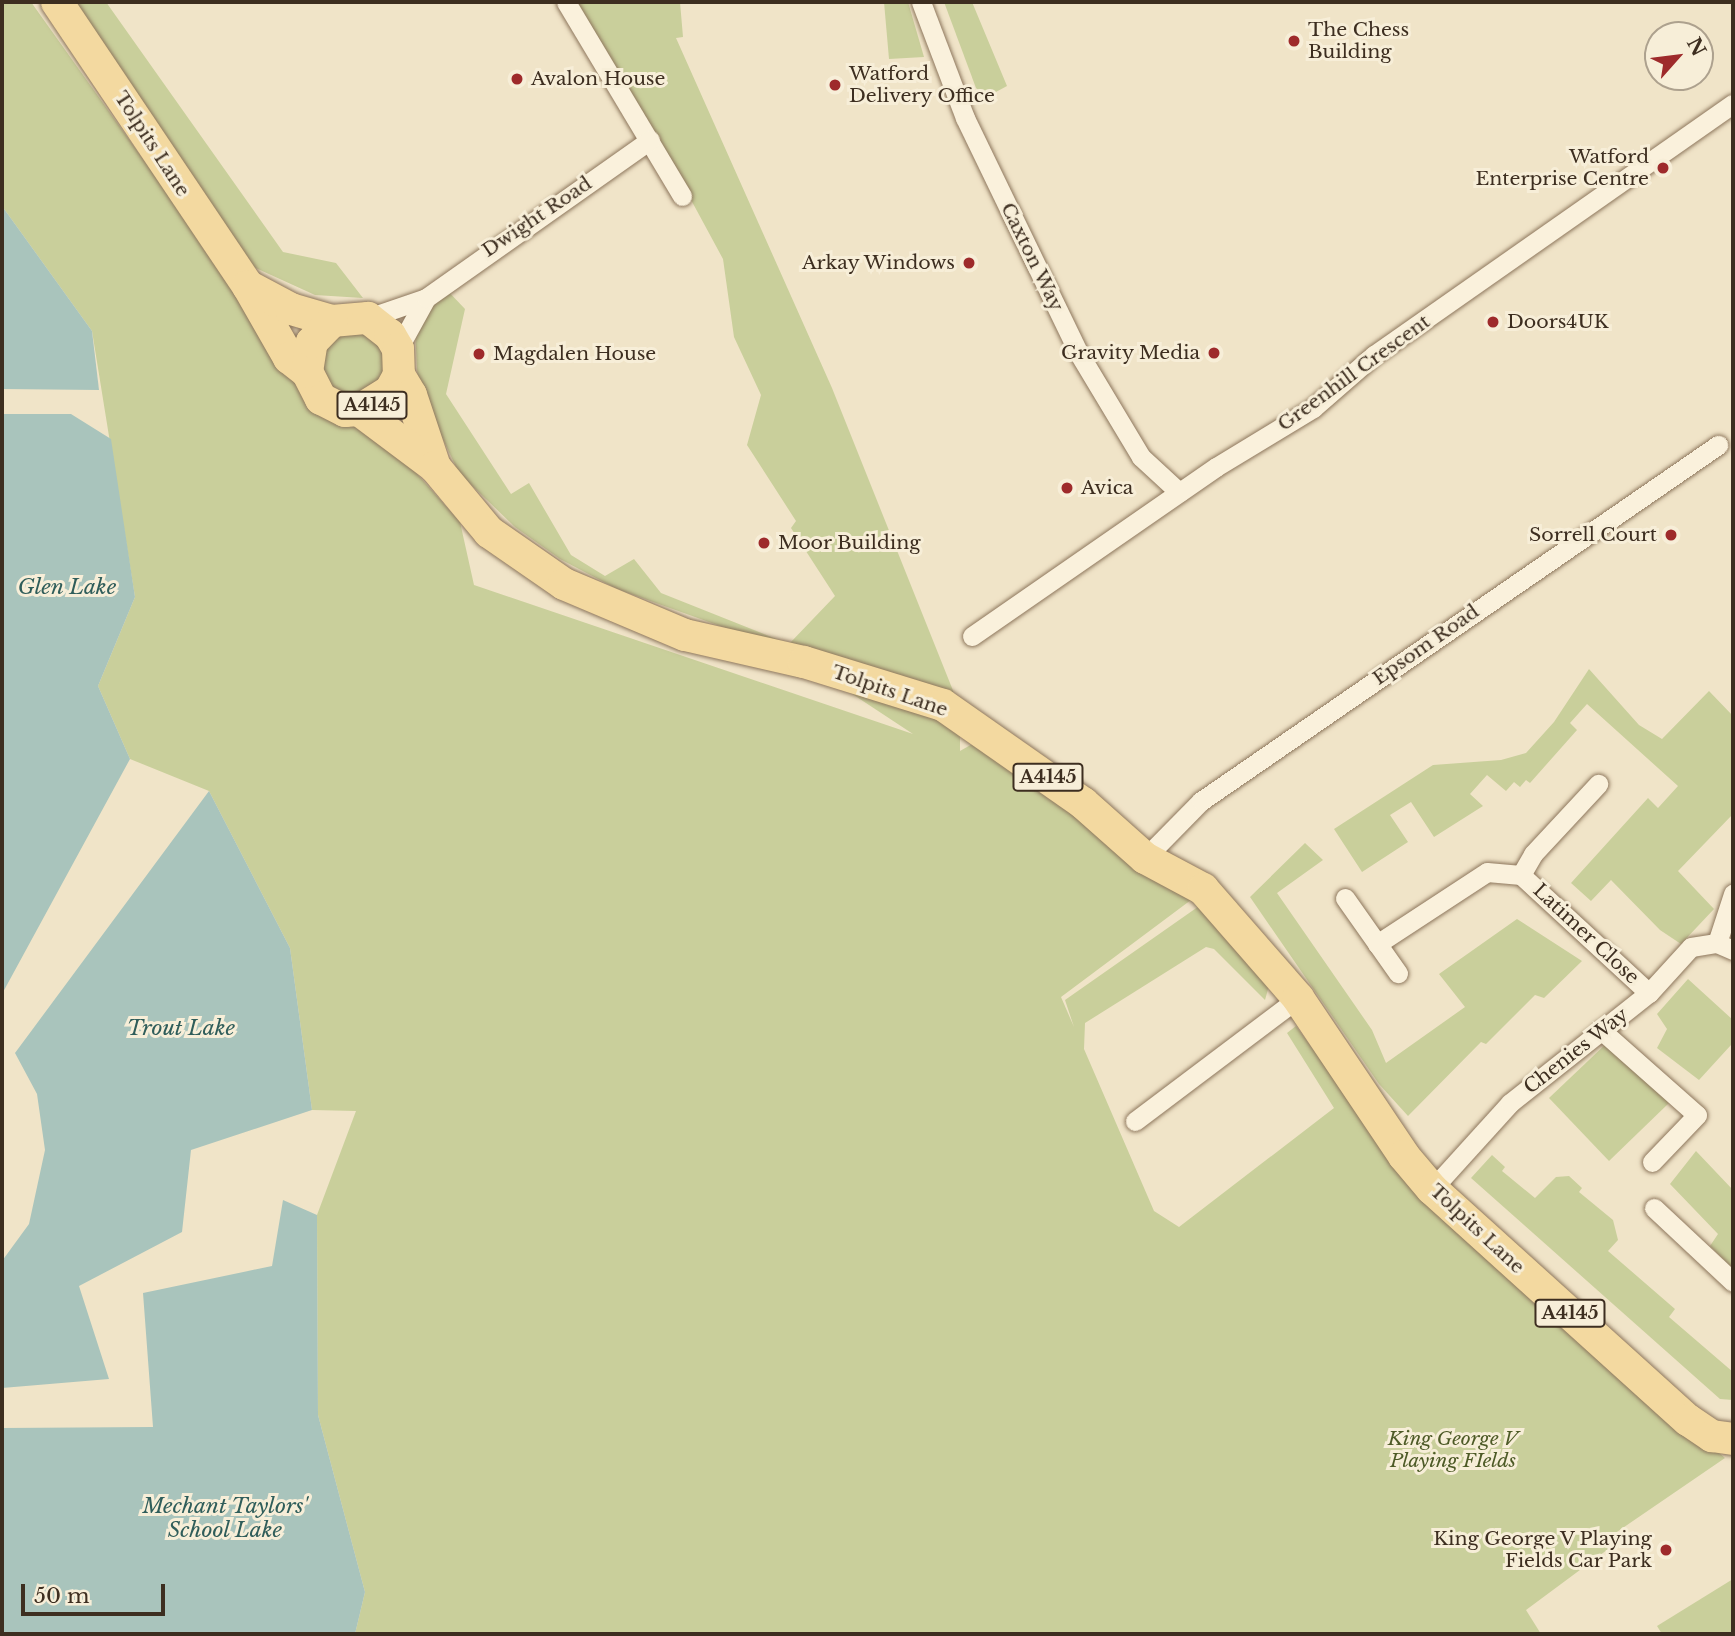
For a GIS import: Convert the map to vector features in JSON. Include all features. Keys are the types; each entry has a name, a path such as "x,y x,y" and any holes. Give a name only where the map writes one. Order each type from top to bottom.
{"main road":[{"name":"Tolpits Lane","path":"57,2 248,286 289,358 307,372 321,399 345,411 359,410 435,467 489,532 564,584 685,635 853,678 943,705 1083,803 1145,858 1203,888 1298,998 1404,1156 1432,1189 1688,1420 1712,1436 1733,1439"},
{"name":"Tolpits Lane","path":"248,286 291,309 332,321 368,318 390,335 435,467"},
{"path":"307,372 312,342 332,321"},
{"name":"A4145","path":"359,410 390,391 398,362"}],"street":[{"path":"566,2 682,196"},
{"name":"Caxton Way","path":"921,2 965,118 1078,352 1141,457 1179,492"},
{"name":"Greenhill Crescent","path":"972,636 1179,492 1313,408 1374,355 1733,104"},
{"name":"Dwight Road","path":"368,318 426,298 650,140"},
{"name":"Dwight Road","path":"398,362 426,298"},
{"name":"Epsom Road","path":"1145,858 1201,801 1718,444"},
{"path":"1521,875 1533,854 1598,784"},
{"name":"Latimer Close","path":"1377,944 1488,872 1521,875 1649,993"},
{"path":"1725,947 1733,894"},
{"path":"1345,898 1398,973"},
{"name":"Chenies Way","path":"1432,1189 1510,1103 1649,993 1691,947 1725,947"},
{"path":"1135,1121 1298,998"},
{"path":"1601,1030 1697,1115 1652,1162"},
{"path":"1654,1208 1733,1282"}],"green space":[{"name":"King George V Playing FIelds","path":"2,2 31,2 289,364 394,448 460,522 474,585 913,734 784,649 617,589 560,559 515,527 459,473 418,387 415,329 422,311 446,289 465,309 446,394 511,494 529,483 571,555 605,576 634,559 661,593 789,644 835,596 791,528 796,521 747,445 761,395 734,337 723,259 657,137 573,2 680,2 683,37 676,38 832,388 960,708 960,751 974,743 1195,897 1061,997 1074,1027 1065,1000 1202,904 1270,982 1265,1000 1214,949 1206,947 1085,1023 1084,1049 1154,1211 1179,1227 1334,1108 1287,1033 1296,1026 1422,1198 1725,1458 1611,1536 1615,1544 1526,1610 1541,1634 355,1634 365,1592 318,1415 317,1215 356,1111 312,1110 290,948 209,791 130,759 98,686 135,597 92,331 2,206"},
{"path":"75,2 106,2 283,252 336,263 363,298 315,295 251,266"},
{"path":"884,2 908,2 924,57 889,59"},
{"path":"944,2 972,2 1007,86 994,93 982,94 976,88"},
{"path":"346,332 358,332 375,341 382,352 382,376 375,387 358,396 346,396 334,391 325,382 320,370 320,358 325,346 334,337"},
{"path":"1589,669 1639,725 1662,739 1709,691 1733,716 1733,814 1678,871 1714,909 1681,944 1660,930 1611,880 1591,901 1571,883 1648,798 1658,808 1678,786 1587,704 1570,723 1577,730 1530,783 1526,780 1520,787 1514,782 1506,791 1487,775 1470,794 1483,806 1434,837 1411,802 1390,815 1408,842 1362,872 1334,829 1433,765 1501,760 1526,753 1554,722"},
{"path":"1305,843 1323,860 1277,893 1372,1030 1386,1063 1465,1007 1439,974 1517,919 1582,961 1544,998 1535,995 1486,1044 1481,1042 1408,1116 1379,1084 1250,897"},
{"path":"1688,979 1733,1020 1731,1045 1699,1080 1657,1048 1667,1029 1657,1014"},
{"path":"1609,1041 1669,1103 1609,1161 1549,1098"},
{"path":"1696,1151 1733,1190 1733,1269 1710,1246 1718,1234 1670,1184"},
{"path":"1492,1155 1505,1167 1502,1171 1535,1198 1556,1177 1569,1176 1582,1188 1579,1192 1613,1220 1618,1240 1608,1251 1675,1309 1669,1317 1733,1372 1733,1400 1720,1399 1471,1178"},
{"path":"1733,1579 1733,1634 1662,1634 1657,1626"}],"water":[{"path":"2,206 92,331 99,390 2,389"},
{"name":"Glen Lake","path":"2,414 71,414 111,439 135,597 98,686 130,759 2,994"},
{"name":"Trout Lake","path":"209,791 290,948 312,1110 191,1150 182,1232 79,1286 109,1379 2,1388 2,1261 29,1224 45,1150 37,1094 15,1053"},
{"name":"Mechant Taylors' School Lake","path":"283,1200 317,1215 318,1415 365,1592 355,1634 2,1634 2,1428 153,1427 143,1293 272,1266"}],"place":[{"name":"The Chess Building","path":"1294,41"},
{"name":"Avalon House","path":"517,79"},
{"name":"Watford Delivery Office","path":"835,85"},
{"name":"Watford Enterprise Centre","path":"1663,168"},
{"name":"Arkay Windows","path":"969,263"},
{"name":"Doors4UK","path":"1493,322"},
{"name":"Gravity Media","path":"1214,353"},
{"name":"Magdalen House","path":"479,354"},
{"name":"Avica","path":"1067,488"},
{"name":"Sorrell Court","path":"1671,535"},
{"name":"Moor Building","path":"764,543"},
{"name":"King George V Playing Fields Car Park","path":"1666,1550"}]}
